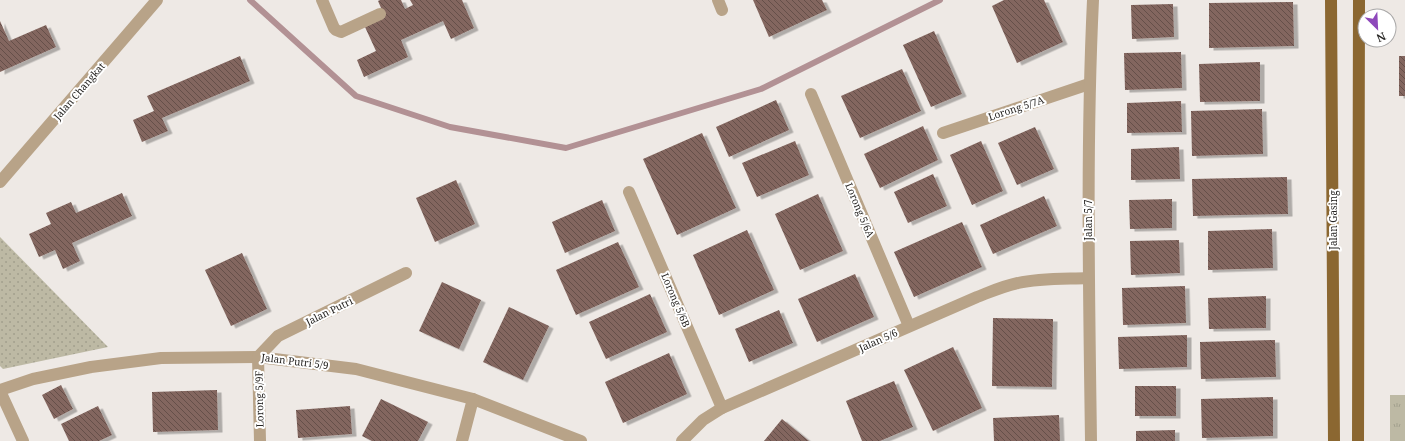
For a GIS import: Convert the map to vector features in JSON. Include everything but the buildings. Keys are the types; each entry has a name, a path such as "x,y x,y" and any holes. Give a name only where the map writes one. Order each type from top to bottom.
{"main road":[{"name":"Jalan Gasing","path":"1331,0 1334,441"},
{"path":"1358,441 1359,0"}],"street":[{"name":"Jalan Changkat","path":"0,182 157,0"},
{"path":"322,0 334,28 341,32 380,14"},
{"name":"Jalan 5/7","path":"1091,441 1088,278 1089,84 1093,0"},
{"name":"Lorong 5/7A","path":"943,132 1089,84"},
{"name":"Lorong 5/6A","path":"811,94 909,326"},
{"name":"Lorong 5/6B","path":"629,192 722,408"},
{"name":"Jalan Putri","path":"258,357 278,336 406,273"},
{"name":"Jalan 5/6","path":"682,441 703,420 722,408 909,326 1007,286 1036,280 1088,278"},
{"name":"Jalan Putri 5/9","path":"0,391 33,379 91,367 161,358 258,357 356,369 473,399 581,441"},
{"name":"Lorong 5/9F","path":"258,357 260,441"},
{"path":"0,391 23,441"},
{"path":"462,441 473,399"}],"green space":[{"path":"0,237 108,347 3,369 0,366"},
{"path":"1390,395 1405,395 1405,441 1390,441"}],"waterway":[{"path":"250,0 356,96 450,127 566,148 761,89 940,0"}]}
